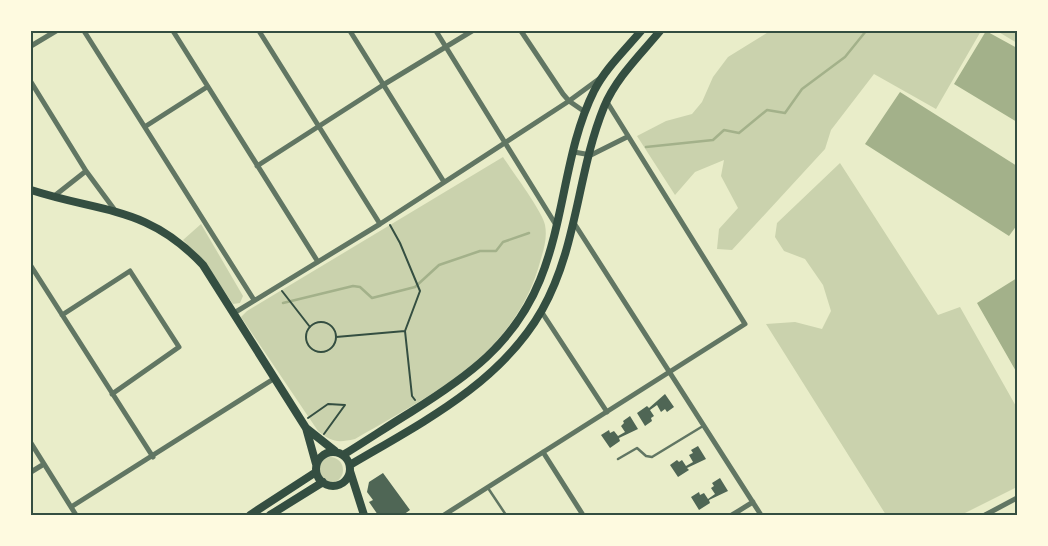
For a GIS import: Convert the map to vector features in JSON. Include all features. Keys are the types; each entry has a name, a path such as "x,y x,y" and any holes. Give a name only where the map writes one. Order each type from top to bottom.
{"main road":[{"path":"343,455 458,382 488,357 525,309 540,280 585,112 604,75 641,31"},
{"path":"31,190 53,197 114,210 150,222 187,247 203,265 304,425 316,464 316,472 323,482 332,486 342,483 350,468 478,385 522,339 542,311 564,259 590,154 607,102 620,79 660,31"},
{"path":"304,425 320,440 343,455 350,468 353,484 364,515"},
{"path":"316,464 323,454 335,451"},
{"path":"250,515 316,472"},
{"path":"270,515 323,482"}],"street":[{"path":"31,46 56,31"},
{"path":"84,31 146,126 254,300"},
{"path":"173,31 318,262"},
{"path":"259,31 380,224"},
{"path":"350,31 444,182"},
{"path":"436,31 556,225"},
{"path":"256,166 472,31"},
{"path":"522,31 569,102 585,112"},
{"path":"234,313 387,220 569,102 604,75"},
{"path":"31,82 86,171 114,210"},
{"path":"146,126 207,87"},
{"path":"444,515 745,324 607,102"},
{"path":"574,152 590,154 627,137"},
{"path":"53,197 86,171"},
{"path":"574,223 762,515"},
{"path":"31,266 153,457"},
{"path":"62,316 130,271 179,347 112,394"},
{"path":"542,311 607,412"},
{"path":"71,507 153,457 275,378"},
{"path":"31,444 76,515"},
{"path":"543,452 583,515"},
{"path":"31,472 44,464"},
{"path":"985,515 1017,498"},
{"path":"732,515 753,502"}],"lane":[{"path":"618,459 637,448 646,456 652,457 703,426"},
{"path":"488,487 506,515"}],"path":[{"path":"387,220 400,243 420,290 405,331 412,396"},
{"path":"287,298 310,327"},
{"path":"310,327 324,323 332,328 336,337"},
{"path":"310,327 306,340 315,351 329,350 336,337"},
{"path":"336,337 405,331"},
{"path":"304,425 328,404 345,405 320,440"}],"shaded area":[{"path":"770,31 981,31 936,109 874,74 831,130 825,149 732,250 717,249 719,229 738,208 721,176 724,160 695,172 675,195 637,136 666,121 692,114 702,102 713,77 728,57"},
{"path":"986,31 1017,48 1017,122 954,84"},
{"path":"997,31 1017,31 1017,43"},
{"path":"900,92 1017,166 1017,225 1009,236 865,144"},
{"path":"503,157 533,201 545,225 546,236 543,252 525,300 508,327 488,350 464,371 438,389 355,439 335,441 327,437 318,431 241,317 247,311"},
{"path":"840,163 938,315 960,307 1017,408 1017,487 961,515 886,515 766,324 795,322 822,329 831,311 823,285 805,259 784,251 775,237 777,223"},
{"path":"201,224 243,296 240,303 233,304 204,261 183,240"},
{"path":"1017,278 1017,373 977,303"},
{"path":"330,457 340,460 343,470 340,480 330,483 320,480 317,470 320,460"}],"building":[{"path":"665,394 674,407 667,412 665,409 661,412 657,405 650,410 654,416 651,418 652,421 645,426 637,413 647,406 649,408"},
{"path":"630,416 638,429 619,438 620,441 610,448 601,435 609,430 610,433 614,431 618,436 625,432 621,426 624,423 623,421"},
{"path":"698,446 706,459 687,468 689,470 678,477 670,465 677,460 679,462 682,460 686,466 693,462 689,455 693,453 691,450"},
{"path":"383,473 410,510 403,515 378,515 369,502 373,500 367,492 369,482"},
{"path":"720,478 728,491 709,500 710,503 699,510 691,497 699,492 700,495 704,493 708,499 715,494 711,488 714,486 712,483"}],"waterway":[{"path":"646,147 713,140 724,130 739,133 767,110 785,113 802,89 845,57 866,31"},
{"path":"283,303 353,286 360,287 372,298 415,287 439,265 480,251 496,251 503,242 529,233"}]}
